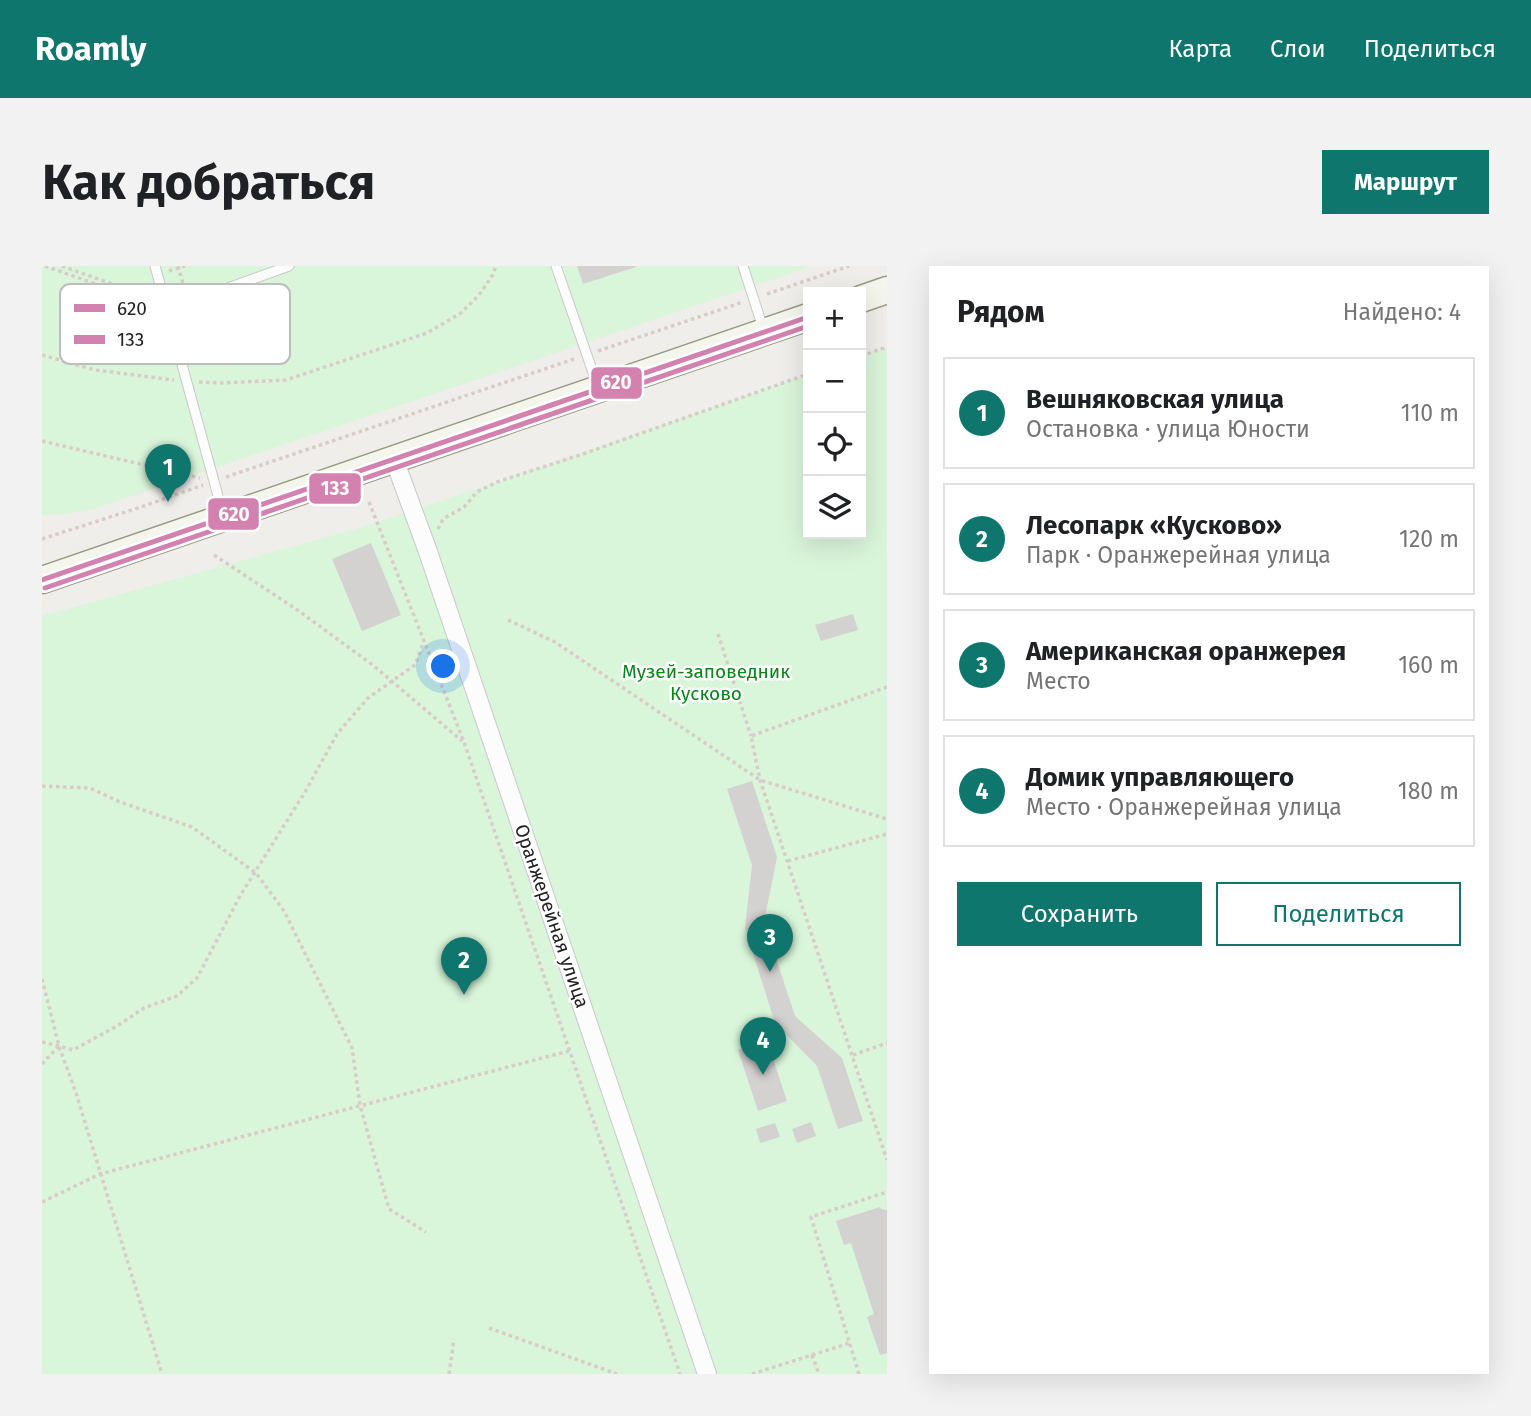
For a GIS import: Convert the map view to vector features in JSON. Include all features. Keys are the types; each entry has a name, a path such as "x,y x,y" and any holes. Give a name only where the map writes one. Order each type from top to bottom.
{"main road":[{"path":"866,297 887,290"},
{"path":"42,580 803,319"}],"street":[{"name":"Оранжерейная улица","path":"394,459 707,1374"}],"lane":[{"path":"155,266 160,284"},
{"path":"238,284 289,266"},
{"path":"556,266 598,389"},
{"path":"743,266 764,332"},
{"path":"182,364 224,517"}],"path":[{"path":"45,266 95,284"},
{"path":"178,266 183,284"},
{"path":"74,364 95,370 187,381 222,383 286,380 427,332 461,313 480,295 496,266"},
{"path":"42,539 849,266"},
{"path":"866,354 887,347"},
{"path":"42,355 60,360"},
{"path":"427,549 443,519 464,507 477,492 497,482 803,376"},
{"path":"42,441 214,481"},
{"path":"369,502 464,742 680,1374"},
{"path":"214,555 299,611 374,666 464,742"},
{"path":"508,620 555,642 760,779 887,819"},
{"path":"718,634 751,736 760,779 887,1160"},
{"path":"42,1042 73,1050 144,1008 177,996 197,978 240,896 305,792 337,734 368,698 415,665 424,640"},
{"path":"751,736 887,687"},
{"path":"42,786 90,788 120,802 192,827 256,873 284,911 352,1048 360,1105 389,1209 426,1232"},
{"path":"788,861 887,834"},
{"path":"42,979 60,1046 162,1374"},
{"path":"853,1055 887,1043"},
{"path":"42,1064 60,1046"},
{"path":"42,1202 100,1174 569,1051"},
{"path":"859,1374 811,1217 887,1192"},
{"path":"489,1328 617,1374"},
{"path":"449,1374 454,1339"},
{"path":"752,1374 850,1343"},
{"path":"812,1355 819,1374"}],"green space":[{"path":"42,266 813,266 93,509 42,515"},
{"name":"Музей-заповедник Кусково","path":"887,347 887,1374 42,1374 42,616 356,529 803,376 803,539 866,539 866,354"}],"building":[{"path":"577,266 636,266 636,267 583,284"},
{"path":"371,543 401,615 362,631 332,559"},
{"path":"853,614 858,630 821,641 815,625"},
{"path":"752,781 777,857 764,922 795,1016 842,1058 863,1121 838,1129 817,1066 775,1023 745,928 752,865 727,789"},
{"path":"767,1040 787,1101 758,1111 738,1050"},
{"path":"811,1122 816,1136 797,1143 792,1129"},
{"path":"775,1123 780,1137 760,1143 756,1129"},
{"path":"880,1207 887,1210 887,1353 880,1355 867,1317 874,1314 851,1243 844,1245 836,1221"}],"transit line":[{"name":"620","path":"42,580 803,319"},
{"name":"133","path":"45,588 803,328"}],"place":[{"name":"Вешняковская улица","path":"168,502"},
{"name":"Американская оранжерея","path":"770,972"},
{"name":"Лесопарк «Кусково»","path":"464,995"},
{"name":"Домик управляющего","path":"763,1075"}]}
